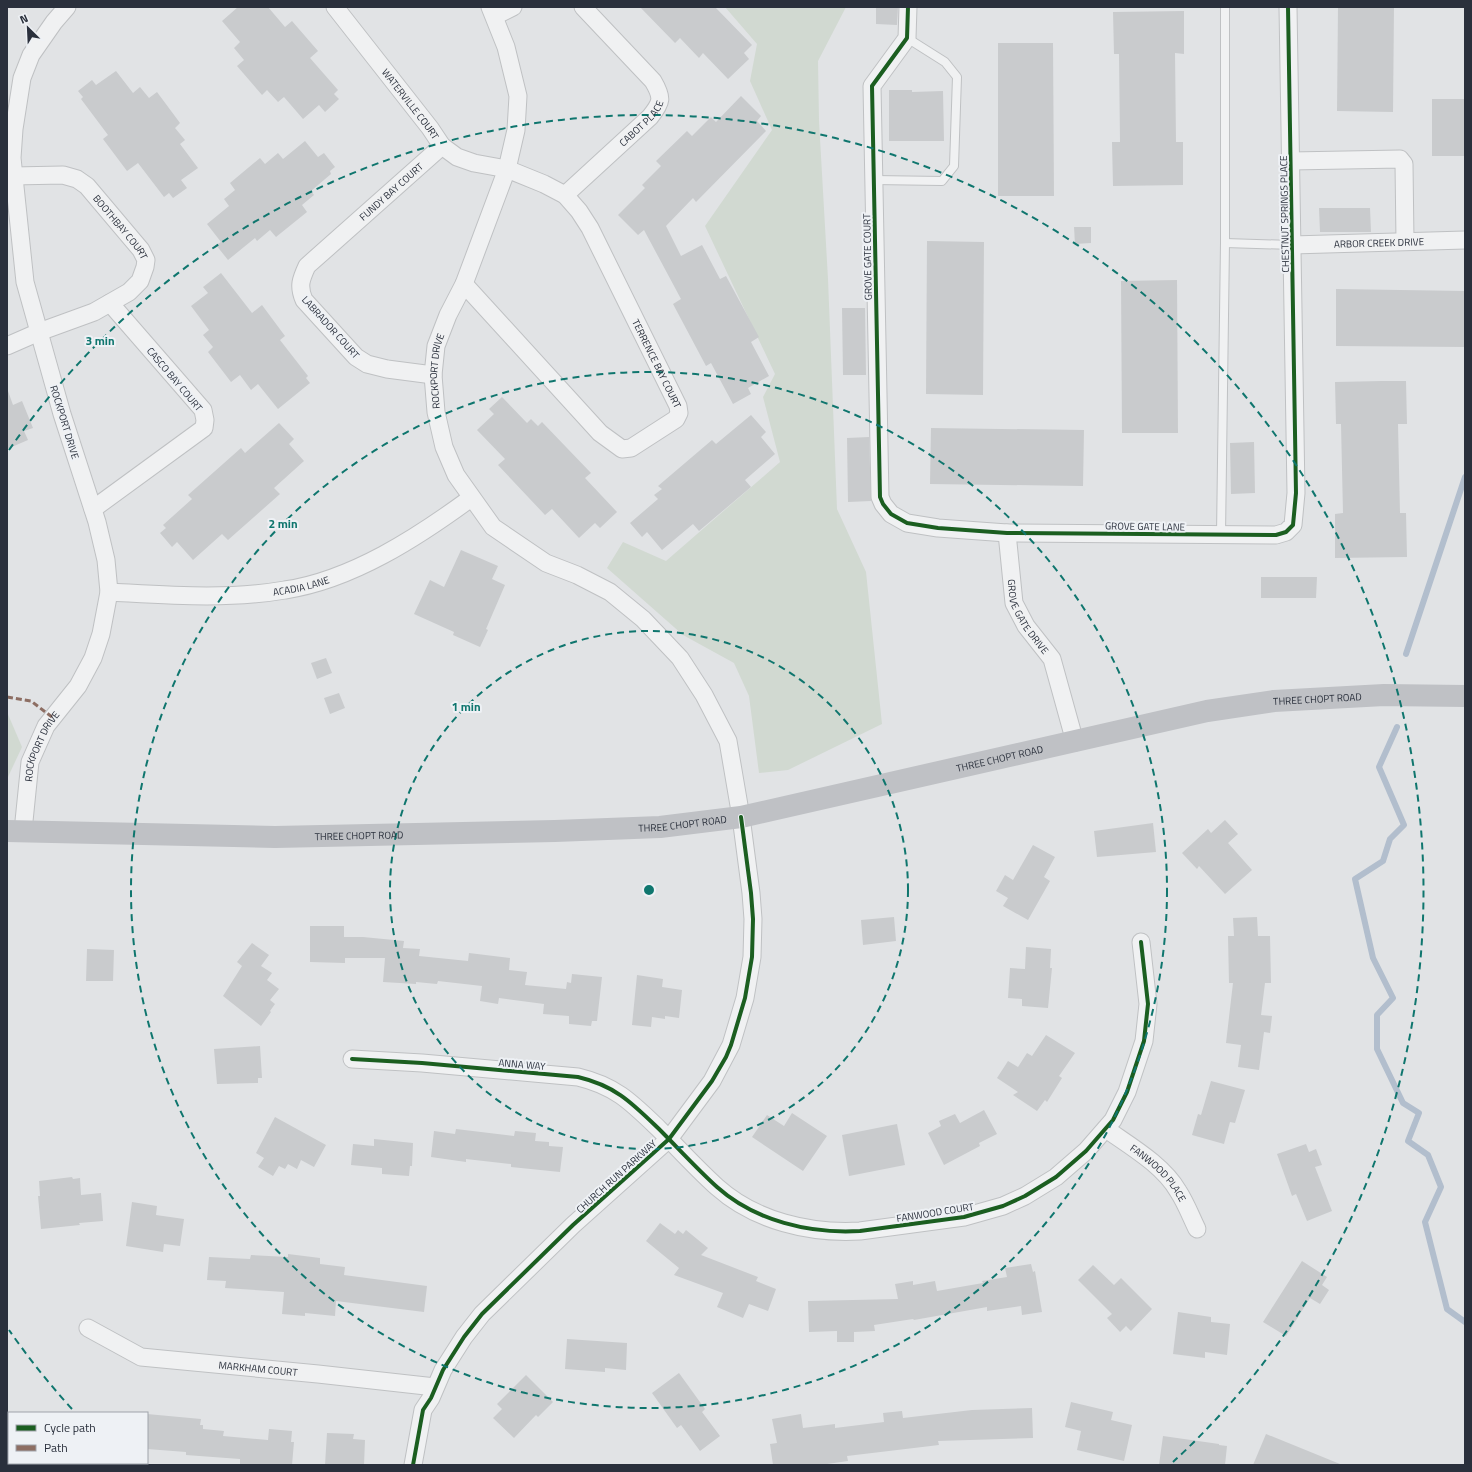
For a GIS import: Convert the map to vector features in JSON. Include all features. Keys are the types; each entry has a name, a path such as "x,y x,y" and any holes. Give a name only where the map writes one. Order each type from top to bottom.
{"main road":[{"name":"THREE CHOPT ROAD","path":"15,831 92,834 275,837 555,831 660,827 742,818 1207,711 1274,701 1384,696 1465,696"}],"street":[{"name":"ROCKPORT DRIVE","path":"15,831 30,762 46,726 78,686 93,658 101,634 109,592 106,560 93,509 62,414 25,282 10,176 14,129 14,82 22,78 31,55 54,22 67,7"},
{"name":"WATERVILLE COURT","path":"335,7 430,128 442,146 457,157 474,163 507,169"},
{"path":"492,12 513,7"},
{"name":"CABOT PLACE","path":"566,195 650,116 659,105 660,96 653,82 583,7"},
{"path":"907,38 908,7"},
{"name":"CHESTNUT SPRINGS PLACE","path":"1288,7 1295,421"},
{"name":"ROCKPORT DRIVE","path":"492,12 506,47 518,96 516,130 507,169 464,284 448,315 436,346 433,375 436,412 444,446 456,475 493,527 546,563 577,575 610,592 643,619 680,658 704,695 728,741 742,818"},
{"name":"GROVE GATE COURT","path":"891,514 880,497 872,86 907,38"},
{"name":"FUNDY BAY COURT","path":"340,237 442,146"},
{"path":"1291,161 1400,159 1404,164 1405,241"},
{"name":"TERRENCE BAY COURT","path":"464,284 600,433 622,449 631,448 676,419 679,413 678,406 590,228 579,211 566,195 507,169"},
{"name":"BOOTHBAY COURT","path":"7,346 39,332 94,312 128,292 140,281 146,260 141,250 87,186 77,179 63,175 10,176"},
{"name":"LABRADOR COURT","path":"340,237 308,266 301,279 300,291 304,300 356,357 367,364 387,369 433,375"},
{"name":"ARBOR CREEK DRIVE","path":"1292,245 1465,240"},
{"name":"CASCO BAY COURT","path":"93,509 204,428 205,420 203,410 110,303"},
{"name":"GROVE GATE LANE","path":"891,514 907,523 938,528 1007,533 1276,535 1286,532 1293,525 1296,493 1295,421"},
{"name":"ACADIA LANE","path":"109,592 178,595 235,595 286,590 316,583 338,576 401,545 444,518 471,498"},
{"name":"GROVE GATE DRIVE","path":"1007,533 1014,603 1026,626 1052,659 1075,742"},
{"name":"CHURCH RUN PARKWAY","path":"413,1465 423,1410 443,1370 464,1337 482,1314 573,1225 669,1139 712,1081 726,1057 746,998 752,957 753,919 742,818"},
{"name":"FANWOOD COURT","path":"669,1139 718,1188 741,1204 769,1219 807,1229 844,1232 860,1231 964,1217 1003,1206 1026,1196 1056,1177 1086,1152 1113,1120 1127,1092 1144,1041 1148,1004 1141,942"},
{"name":"ANNA WAY","path":"352,1059 422,1063 578,1077 590,1080 617,1092 634,1105 669,1139"},
{"name":"FANWOOD PLACE","path":"1106,1129 1168,1176 1178,1190 1197,1229"},
{"name":"MARKHAM COURT","path":"88,1328 141,1357 318,1374 435,1388"}],"lane":[{"path":"1221,535 1225,243 1225,7"},
{"path":"874,180 942,181 954,166 957,77 946,62 907,38"},
{"path":"1225,243 1292,245"}],"shaded area":[{"path":"725,7 846,7 818,61 819,121 828,279 837,509 866,572 882,724 788,770 759,773 749,696 734,663 683,635 607,568 623,542 666,561 780,462 763,397 775,374 705,226 772,130 750,81 757,44"},
{"path":"7,712 22,747 7,779"}],"building":[{"path":"238,7 268,7 285,27 292,21 318,51 310,58 338,90 334,94 339,99 325,112 319,105 303,119 284,97 278,102 267,90 262,95 237,66 244,60 234,48 240,42 222,21"},
{"path":"640,7 715,7 752,45 744,53 749,59 728,79 703,53 699,58 680,38 675,43"},
{"path":"876,7 898,7 897,25 876,24"},
{"path":"1338,7 1394,7 1393,112 1337,111"},
{"path":"1184,11 1184,54 1175,53 1176,142 1183,142 1183,185 1113,186 1112,142 1120,142 1119,54 1114,54 1113,12"},
{"path":"998,43 1053,43 1054,196 998,196"},
{"path":"116,71 133,93 140,87 149,98 157,92 180,123 175,128 185,140 180,144 198,168 181,180 187,188 173,198 169,193 164,197 138,163 127,171 103,139 108,135 81,99 83,97 78,91 92,80 96,85"},
{"path":"889,90 912,90 912,92 943,91 944,141 889,141"},
{"path":"741,96 761,116 757,121 766,131 696,202 693,198 666,226 681,256 702,245 720,279 726,276 759,337 751,342 769,376 748,388 751,394 733,404 711,363 706,366 673,304 681,299 644,230 638,235 618,215 645,188 642,185 661,166 656,161 687,131 692,136 711,117 716,122"},
{"path":"1432,99 1465,99 1465,156 1432,156"},
{"path":"305,141 318,157 324,153 335,167 330,171 331,174 311,191 314,195 302,205 307,212 276,237 270,230 257,241 255,238 228,260 216,245 221,242 207,224 229,206 224,199 235,190 230,183 260,158 265,164 278,153 283,159"},
{"path":"1319,208 1370,208 1371,232 1320,232"},
{"path":"1074,227 1091,227 1091,243 1075,244"},
{"path":"927,241 984,242 983,395 926,394"},
{"path":"221,273 252,313 262,305 285,336 280,340 308,376 306,378 310,383 278,409 258,384 251,390 240,375 231,382 208,352 213,347 203,335 209,330 191,306 208,293 203,287"},
{"path":"1177,280 1178,433 1122,433 1121,281"},
{"path":"1336,289 1465,291 1465,347 1336,346"},
{"path":"842,308 865,308 866,375 843,375"},
{"path":"1406,381 1407,424 1398,424 1400,513 1406,513 1407,557 1335,558 1335,514 1343,513 1341,424 1336,424 1335,382"},
{"path":"8,391 13,405 22,401 33,428 24,431 28,440 7,449"},
{"path":"502,397 527,423 531,419 538,426 542,422 591,473 585,478 617,512 600,528 595,523 579,538 552,509 545,515 498,465 505,459 477,430 494,414 489,409"},
{"path":"751,415 766,432 761,437 775,454 745,480 751,487 699,531 693,524 662,550 647,532 642,537 630,523 658,499 654,495 662,489 658,486 712,440 716,444"},
{"path":"279,423 294,439 289,444 304,461 274,488 280,494 228,540 222,534 193,560 177,542 172,547 160,533 166,528 163,525 192,499 188,495 241,448 245,453"},
{"path":"931,428 1084,430 1083,486 930,484"},
{"path":"869,437 871,501 848,502 847,438"},
{"path":"1254,442 1255,493 1231,494 1230,443"},
{"path":"461,550 498,566 492,579 505,585 480,647 453,635 454,632 414,614 430,580 444,587"},
{"path":"1261,577 1317,577 1316,598 1261,598"},
{"path":"326,658 332,673 317,679 311,663"},
{"path":"339,693 345,708 330,714 324,698"},
{"path":"1225,820 1238,834 1228,843 1252,870 1225,894 1199,866 1197,869 1182,853 1208,829 1211,833"},
{"path":"1153,823 1156,852 1097,857 1094,831"},
{"path":"1033,845 1055,857 1044,877 1050,881 1028,920 1003,906 1008,898 996,891 1005,875 1013,880"},
{"path":"894,917 896,941 863,945 861,920"},
{"path":"1257,917 1258,936 1270,936 1271,983 1265,983 1261,1015 1272,1016 1270,1033 1264,1032 1259,1070 1238,1067 1241,1045 1226,1043 1233,983 1229,983 1228,936 1234,936 1233,918"},
{"path":"310,926 344,926 344,937 363,937 404,941 403,948 420,949 419,956 468,961 469,953 510,958 509,970 527,972 525,985 566,989 567,982 571,983 572,974 602,977 597,1021 592,1021 591,1026 569,1024 569,1016 543,1014 544,1004 499,998 498,1004 480,1001 482,986 438,981 437,984 416,982 416,984 383,982 385,958 345,958 345,963 310,962"},
{"path":"252,943 269,955 261,966 272,973 267,980 279,989 270,1000 275,1004 261,1026 223,996 242,966 237,962"},
{"path":"1026,947 1051,949 1050,968 1052,968 1048,1008 1022,1006 1022,999 1008,998 1010,968 1025,969"},
{"path":"87,949 114,950 113,981 86,981"},
{"path":"637,975 663,979 662,987 682,990 679,1018 665,1016 665,1019 652,1017 651,1027 632,1025"},
{"path":"1046,1035 1075,1053 1059,1076 1062,1078 1047,1102 1045,1100 1037,1111 1013,1095 1018,1092 997,1078 1008,1061 1018,1067 1027,1053 1032,1056"},
{"path":"260,1046 262,1078 258,1078 258,1083 217,1084 214,1049"},
{"path":"1211,1081 1245,1090 1235,1123 1230,1122 1224,1144 1192,1135 1198,1114 1201,1115"},
{"path":"984,1110 997,1134 979,1143 980,1146 944,1165 928,1133 941,1126 939,1121 955,1114 960,1123"},
{"path":"792,1113 827,1136 803,1171 752,1137 767,1115 784,1126"},
{"path":"275,1117 326,1145 314,1167 301,1160 297,1169 288,1164 285,1169 279,1166 273,1176 258,1167 264,1158 256,1153"},
{"path":"897,1124 905,1165 849,1176 842,1135"},
{"path":"456,1129 514,1136 515,1131 536,1133 535,1141 549,1142 549,1146 563,1147 560,1172 511,1167 511,1164 466,1159 466,1162 431,1157 434,1131 455,1134"},
{"path":"374,1139 413,1143 412,1166 410,1166 409,1176 382,1174 382,1168 351,1165 353,1144 374,1146"},
{"path":"1306,1144 1309,1152 1316,1149 1322,1165 1315,1167 1332,1211 1307,1221 1296,1194 1292,1196 1277,1154"},
{"path":"72,1177 73,1179 80,1178 81,1195 101,1193 103,1221 41,1229 38,1196 40,1196 39,1181"},
{"path":"132,1202 157,1206 156,1215 184,1219 180,1246 164,1244 163,1252 126,1246"},
{"path":"660,1223 675,1234 678,1230 683,1234 686,1230 708,1248 701,1255 758,1277 756,1281 776,1289 768,1311 749,1304 743,1318 717,1307 723,1293 674,1275 679,1268 646,1241"},
{"path":"288,1254 320,1258 320,1264 345,1267 344,1275 427,1286 424,1312 336,1301 335,1316 305,1313 305,1316 282,1314 284,1292 225,1288 226,1281 207,1280 209,1257 250,1259 251,1255 288,1257"},
{"path":"1302,1261 1327,1277 1322,1285 1329,1290 1320,1304 1310,1298 1286,1336 1263,1322"},
{"path":"1031,1264 1033,1272 1035,1271 1042,1312 1022,1315 1021,1306 987,1311 987,1307 914,1320 874,1325 875,1331 854,1332 854,1342 837,1342 837,1331 809,1332 808,1301 898,1299 895,1284 913,1281 913,1285 935,1281 937,1291 1007,1277 1005,1268"},
{"path":"1093,1265 1114,1285 1121,1278 1152,1309 1131,1331 1126,1326 1120,1332 1107,1318 1112,1314 1078,1280"},
{"path":"1178,1312 1211,1317 1211,1322 1230,1324 1227,1355 1205,1352 1205,1358 1173,1354"},
{"path":"567,1339 627,1343 626,1370 605,1368 605,1372 565,1369"},
{"path":"679,1373 705,1409 702,1412 720,1436 700,1451 681,1425 677,1428 652,1393"},
{"path":"526,1375 553,1402 538,1417 536,1415 514,1438 493,1418 502,1409 497,1404"},
{"path":"1071,1402 1113,1412 1111,1420 1132,1425 1124,1461 1077,1450 1081,1431 1065,1427"},
{"path":"1032,1408 1033,1438 938,1441 939,1445 847,1456 848,1461 820,1465 773,1465 770,1444 777,1443 772,1419 801,1414 803,1428 835,1424 835,1428 884,1422 883,1413 902,1411 903,1418 972,1410"},
{"path":"148,1414 201,1419 200,1425 203,1425 203,1429 224,1431 223,1436 268,1440 269,1429 292,1431 291,1442 294,1442 292,1465 240,1465 240,1459 186,1455 186,1452 148,1449"},
{"path":"327,1433 354,1434 353,1439 365,1440 364,1465 325,1465"},
{"path":"1266,1434 1340,1464 1340,1465 1253,1465"},
{"path":"1163,1436 1227,1446 1225,1465 1159,1465"}],"waterway":[{"path":"1406,654 1465,477"},
{"path":"1397,727 1379,767 1404,825 1390,839 1383,861 1355,879 1373,958 1393,998 1377,1015 1377,1049 1403,1103 1419,1113 1408,1141 1428,1155 1441,1187 1425,1222 1447,1309 1465,1322"}],"marked path":[{"path":"7,697 31,701 52,717"}],"cycle path":[{"path":"908,7 907,38 872,86 880,497 883,504 891,514 907,523 938,528 1007,533 1276,535 1286,532 1293,525 1296,493 1288,7"},
{"path":"413,1465 423,1410 431,1398 443,1370 464,1337 482,1314 573,1225 669,1139 712,1081 726,1057 745,998 752,957 753,919 751,893 741,817"},
{"path":"352,1059 422,1063 578,1077 603,1085 632,1103 695,1166 732,1199 748,1209 784,1223 822,1230 860,1231 964,1217 1003,1206 1025,1196 1056,1177 1086,1151 1113,1120 1127,1092 1144,1041 1148,1004 1141,942"}]}
